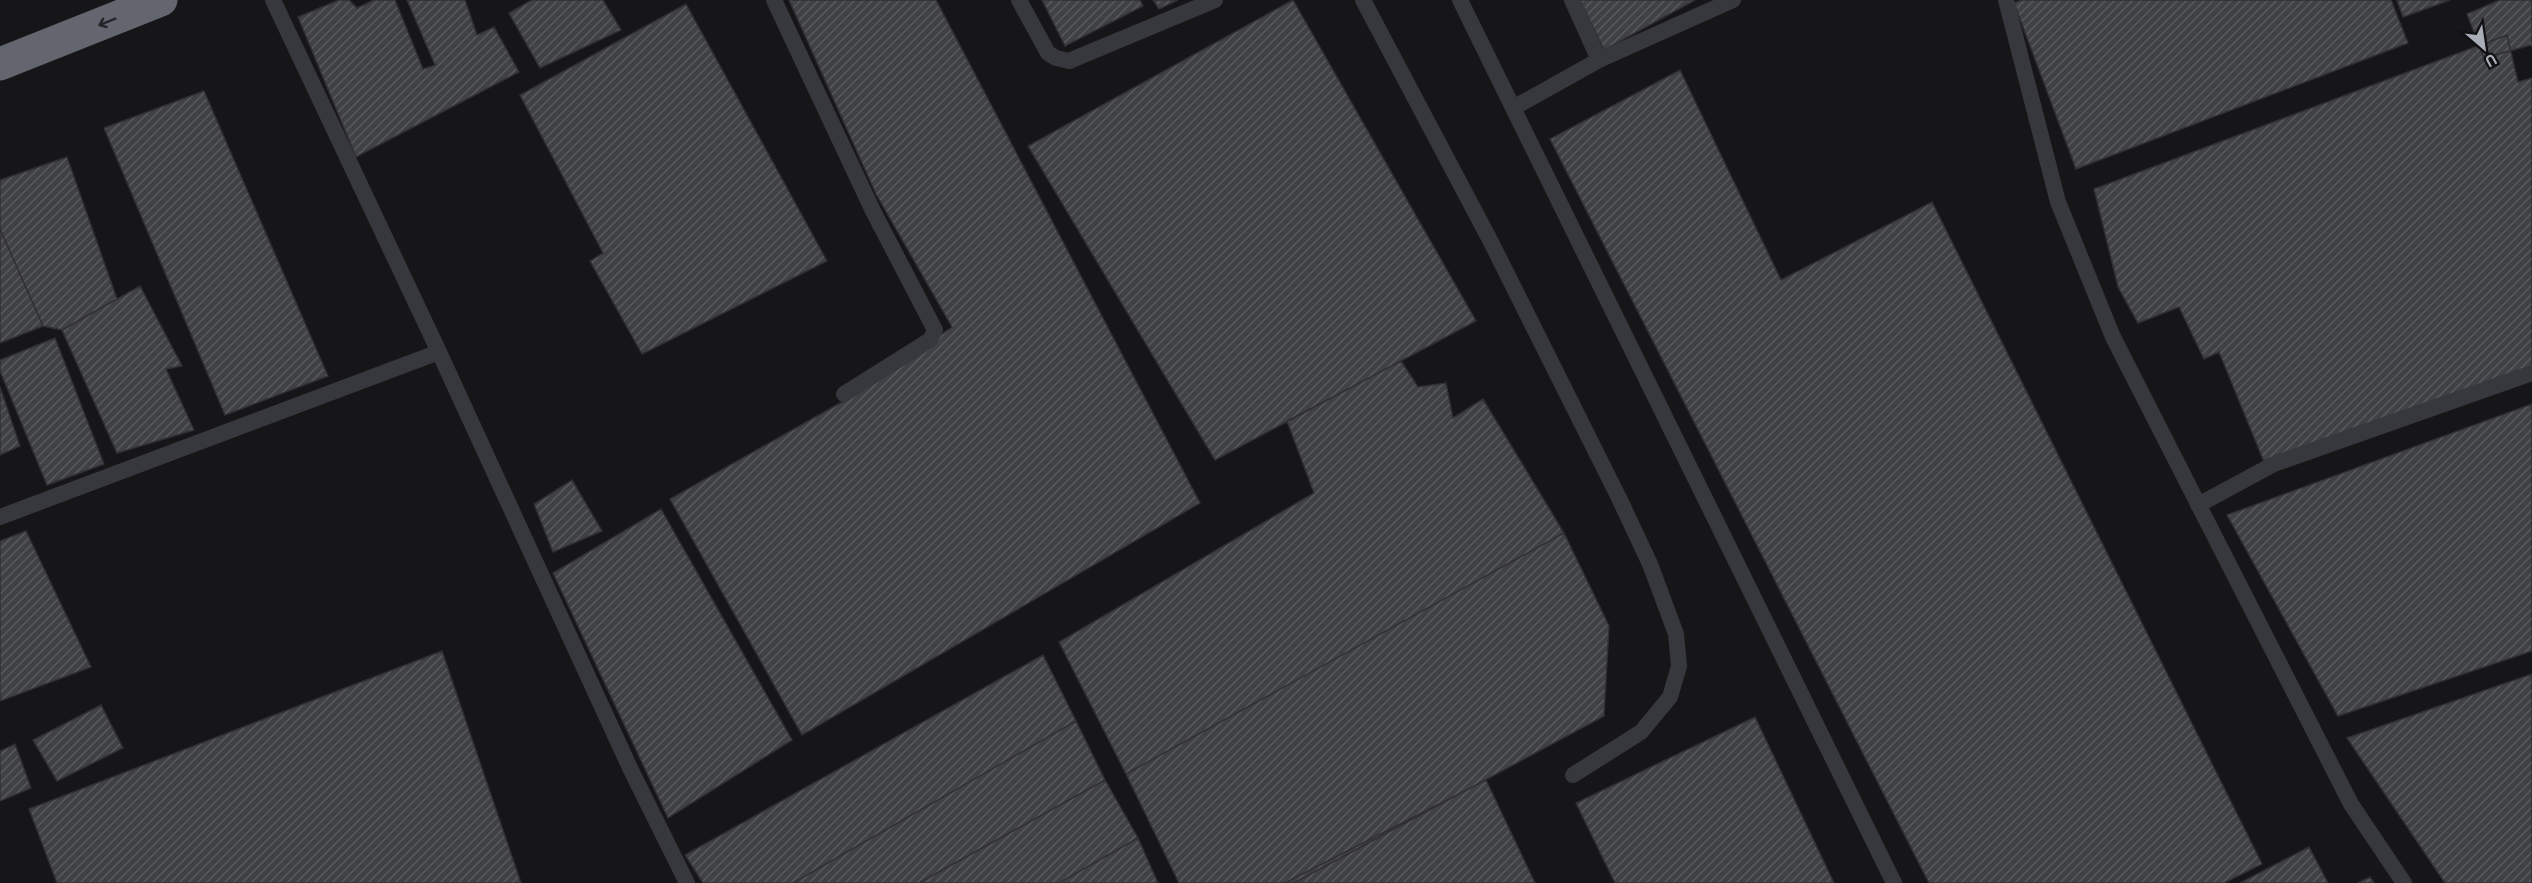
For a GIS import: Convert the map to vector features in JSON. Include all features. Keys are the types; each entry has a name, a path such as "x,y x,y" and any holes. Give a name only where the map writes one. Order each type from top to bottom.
{"highway":[{"path":"0,64 161,0"}],"lane":[{"path":"273,0 439,352 630,768 687,883"},
{"path":"774,0 873,212 936,330 930,339 844,393"},
{"path":"1019,0 1048,53 1056,58 1069,61 1215,0"},
{"path":"1363,0 1491,242 1619,498 1650,564 1676,634 1679,666 1670,697 1641,732 1573,775"},
{"path":"1460,0 1894,883"},
{"path":"1572,0 1599,60"},
{"path":"1513,108 1599,60 1733,0"},
{"path":"2006,0 2058,202 2114,337 2351,804 2404,883"},
{"path":"0,517 439,352"},
{"path":"2198,505 2274,464 2532,373"}],"building":[{"path":"339,0 349,0 357,8 374,0 395,0 423,69 435,65 407,0 465,0 477,35 494,27 519,72 356,157 298,17"},
{"path":"532,0 603,0 621,30 540,68 509,13"},
{"path":"789,0 936,0 1200,503 802,735 670,499 865,389 952,327 876,194"},
{"path":"1042,0 1140,0 1143,6 1065,46"},
{"path":"1153,0 1178,0 1159,9"},
{"path":"1293,0 1476,321 1215,460 1028,146"},
{"path":"1580,0 1695,0 1604,50"},
{"path":"2022,0 2391,0 2408,43 2076,169 2014,3"},
{"path":"2397,0 2450,0 2403,17"},
{"path":"2500,0 2532,0 2532,47 2531,45 2484,58 2467,14"},
{"path":"686,4 827,261 642,354 590,261 603,253 520,95"},
{"path":"2507,35 2518,82 2532,78 2532,372 2267,469 2219,352 2204,359 2179,307 2138,323 2118,287 2094,189"},
{"path":"1680,70 1781,280 1932,202 2262,864 2224,883 1929,883 1550,139"},
{"path":"204,91 328,376 225,415 104,128"},
{"path":"67,157 117,299 62,330 43,326 0,229 0,180"},
{"path":"0,229 43,326 0,343"},
{"path":"140,286 182,366 166,369 194,430 117,453 62,330"},
{"path":"55,338 104,464 47,485 0,371 0,360"},
{"path":"1401,361 1418,387 1446,383 1453,418 1483,399 1564,533 1126,774 1059,642 1314,493 1287,421"},
{"path":"0,387 20,446 0,455"},
{"path":"2532,404 2532,651 2338,716 2227,515"},
{"path":"572,480 602,531 553,552 534,504"},
{"path":"661,509 792,740 668,818 553,573"},
{"path":"26,531 91,667 0,701 0,541"},
{"path":"1564,533 1609,626 1604,716 1294,883 1179,883 1126,774"},
{"path":"442,651 521,883 57,883 29,809"},
{"path":"1043,655 1076,721 793,883 703,883 685,855"},
{"path":"2532,674 2532,883 2445,883 2347,738"},
{"path":"101,705 123,748 57,781 33,740"},
{"path":"1755,717 1834,883 1615,883 1576,803"},
{"path":"1076,721 1105,780 919,883 793,883"},
{"path":"15,744 31,788 0,801 0,751"},
{"path":"1105,780 1138,838 1059,883 919,883"},
{"path":"1486,780 1535,883 1285,883"},
{"path":"1138,838 1158,883 1059,883"},
{"path":"2309,847 2328,883 2240,883"},
{"path":"2370,877 2374,883 2358,883"}]}
